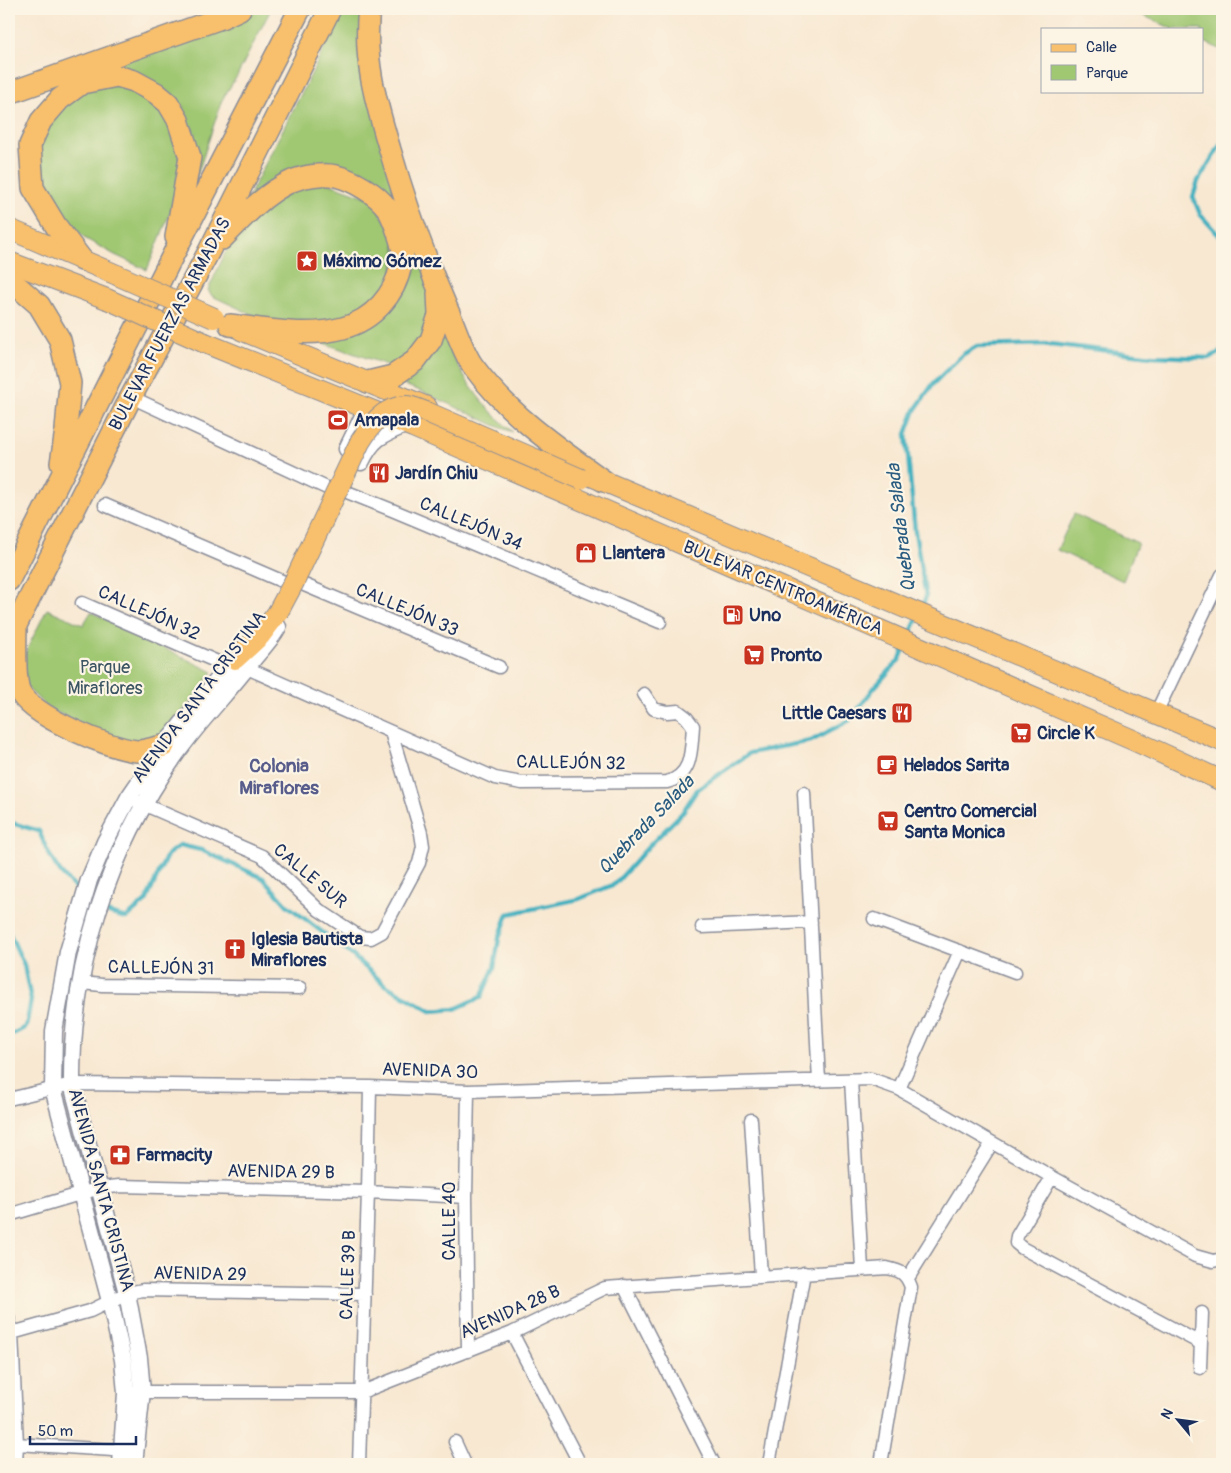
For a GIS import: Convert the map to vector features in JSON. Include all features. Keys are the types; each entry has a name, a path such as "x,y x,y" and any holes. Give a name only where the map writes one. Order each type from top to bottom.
{"highway":[{"path":"9,93 221,18 240,9"},
{"name":"BULEVAR FUERZAS ARMADAS","path":"9,580 300,9"},
{"name":"BULEVAR FUERZAS ARMADAS","path":"12,632 131,397 208,253 330,9"},
{"path":"369,9 367,25 368,60 372,88 404,200 438,288 472,365 506,404 536,432 604,481"},
{"path":"82,260 56,226 33,188 30,145 41,122 60,99 82,83 117,76 134,80 156,93 168,103 178,120 190,157 173,255"},
{"path":"208,253 232,228 276,189 294,180 314,176 336,176 355,184 377,197 388,209 403,247 399,276 380,307 364,319 344,328 317,332 289,332 222,322"},
{"path":"9,279 39,305 60,340 70,383 66,430 58,482"},
{"path":"368,382 393,376 416,361 431,340 439,315 438,288"},
{"path":"12,632 17,681 20,691 26,700 37,710 104,744 139,751 170,749"}],"main road":[{"name":"BULEVAR CENTROAMÉRICA","path":"9,229 222,322 1222,741"},
{"name":"BULEVAR CENTROAMÉRICA","path":"9,262 107,299 206,343 407,424 937,654 1222,781"},
{"path":"237,665 278,612 360,442 373,422 388,411 406,406 429,413 582,479 604,481"}],"street":[{"name":"CALLEJÓN 34","path":"131,397 329,489 346,492 660,622"},
{"name":"AVENIDA SANTA CRISTINA","path":"134,1392 123,1360 110,1301 53,1088 54,1031 68,952 90,880 105,842 170,749 237,665 284,582 367,408"},
{"name":"AVENIDA SANTA CRISTINA","path":"237,665 276,631 302,584 368,446 384,433 407,424"},
{"path":"105,505 284,582"},
{"path":"1156,713 1222,575"},
{"name":"CALLEJÓN 33","path":"302,584 499,667"},
{"name":"CALLEJÓN 32","path":"82,603 237,665 495,778 522,783 667,782 677,779 686,769 693,726 678,711 654,710 644,694"},
{"name":"CALLE SUR","path":"136,800 262,856 319,910 360,937 371,938 382,932 419,863 423,846 421,833 391,732"},
{"path":"804,792 819,1081"},
{"name":"AVENIDA SANTA CRISTINA","path":"128,1458 139,1358 127,1294 72,1084 72,1052 75,1014 89,941 110,875 124,842 136,800"},
{"path":"874,920 1015,972"},
{"path":"702,928 810,922"},
{"path":"899,1089 960,951"},
{"name":"CALLEJÓN 31","path":"81,983 300,988"},
{"name":"AVENIDA 30","path":"9,1099 72,1084 370,1087 468,1091 871,1079 899,1089 1195,1256 1213,1261 1222,1259"},
{"path":"851,1080 862,1269"},
{"name":"CALLE 39 B","path":"359,1464 370,1087"},
{"name":"CALLE 40","path":"468,1091 466,1197 468,1351"},
{"path":"751,1120 761,1276"},
{"path":"881,1464 911,1287 908,1278 992,1143"},
{"path":"1052,1177 1017,1236 1016,1243 1022,1248 1200,1343"},
{"name":"AVENIDA 29 B","path":"9,1215 100,1188 119,1186 368,1192 466,1197"},
{"name":"AVENIDA 28 B","path":"134,1392 362,1392 512,1334 605,1288 804,1272 887,1268 900,1270 908,1278"},
{"path":"769,1464 804,1272"},
{"path":"624,1286 714,1464"},
{"name":"AVENIDA 29","path":"11,1327 90,1311 127,1294 143,1290 365,1294"},
{"path":"1200,1368 1202,1313"},
{"path":"11,1327 17,1444 16,1464"},
{"path":"512,1334 580,1464"},
{"path":"455,1442 465,1464"},
{"path":"17,1444 128,1458"}],"green space":[{"path":"255,9 271,9 237,76 222,100 192,191 179,114 140,94 162,111 171,124 180,162 172,208 147,270 86,239 56,211 36,178 41,121 92,72 233,20"},
{"path":"342,9 363,9 429,292 431,334 393,367 306,337 391,300 397,217 320,165 302,166 283,172 255,201 248,201"},
{"path":"1145,9 1222,9 1222,50 1204,42 1204,28 1171,28 1142,15"},
{"path":"316,179 372,199 398,242 390,287 345,324 268,322 212,296 208,290 233,236 259,209"},
{"path":"443,314 447,341 466,379 492,413 513,432 399,383"},
{"path":"1074,514 1138,543 1123,581 1057,550"},
{"name":"Parque Miraflores","path":"47,609 83,625 91,612 213,672 172,725 158,739 141,745 121,741 49,709 25,686 25,653"}],"waterway":[{"name":"Quebrada Salada","path":"1222,142 1198,181 1193,197 1200,214 1222,239"},
{"name":"Quebrada Salada","path":"921,609 926,597 915,532 906,434 915,410 933,384 962,355 977,346 1050,344 1152,356 1209,358 1222,351"},
{"name":"Quebrada Salada","path":"909,637 917,619"},
{"name":"Quebrada Salada","path":"103,909 109,913 126,918 146,901 167,855 180,845 201,850 263,878 287,905 352,955 385,985 431,1011 455,1009 481,997 494,968 499,938 508,914 579,899 615,884 682,813 697,790 718,775 750,753 811,741 850,720 874,688 900,659 905,646"},
{"name":"Quebrada Salada","path":"9,828 12,823 39,831 60,872 81,892"},
{"name":"Quebrada Salada","path":"9,932 24,965 31,1000 26,1027 9,1036"}],"place":[{"name":"Máximo Gómez","path":"307,261"},
{"name":"Amapala","path":"338,420"},
{"name":"Jardín Chiu","path":"379,473"},
{"name":"Llantera","path":"586,553"},
{"name":"Uno","path":"733,615"},
{"name":"Pronto","path":"754,655"},
{"name":"Little Caesars","path":"902,713"},
{"name":"Circle K","path":"1021,733"},
{"name":"Helados Sarita","path":"887,765"},
{"name":"Centro Comercial Santa Monica","path":"888,821"},
{"name":"Iglesia Bautista Miraflores","path":"235,949"},
{"name":"Farmacity","path":"120,1155"}],"district":[{"name":"Colonia Miraflores","path":"279,777"}]}
